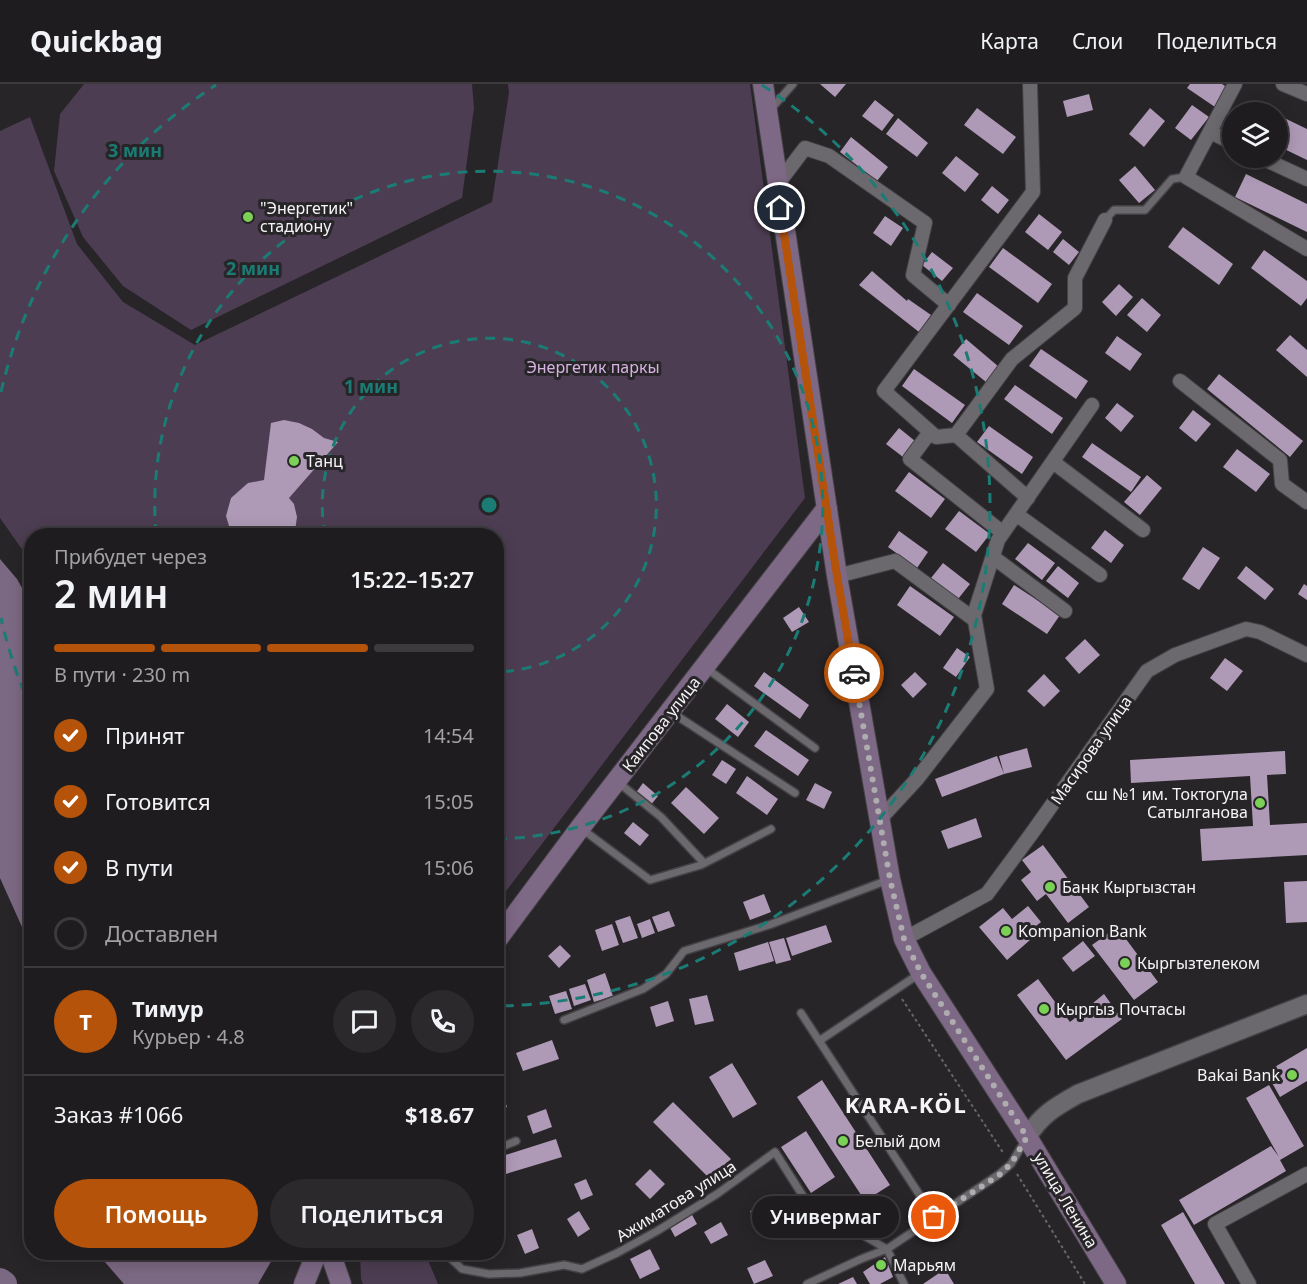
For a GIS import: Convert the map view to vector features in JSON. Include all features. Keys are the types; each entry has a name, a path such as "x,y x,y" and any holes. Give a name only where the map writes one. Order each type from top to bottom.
{"main road":[{"name":"улица Ленина","path":"763,84 837,576 890,879 904,939 921,973 1027,1137 1116,1284"},
{"name":"Каипова улица","path":"504,930 827,508"},
{"path":"304,1284 314,1260"},
{"path":"333,1260 341,1284"},
{"path":"315,1284 330,1284"}],"street":[{"path":"1028,498 956,435 936,437 884,391 1033,192 1030,84"},
{"path":"1235,84 1186,177 1307,249"},
{"path":"1283,84 1307,94"},
{"path":"1210,132 1222,138"},
{"path":"777,185 805,148 829,156 882,192 925,223 913,275 949,305"},
{"path":"1283,168 1307,179"},
{"path":"956,435 1012,359 1075,308 1076,278 1105,220"},
{"path":"1179,381 1280,460 1282,484 1307,502"},
{"path":"880,819 917,779 987,689 974,615 998,540 1092,405"},
{"path":"930,432 910,459 1003,533"},
{"path":"1053,462 1143,530"},
{"path":"1016,514 1100,575"},
{"path":"993,558 1065,611"},
{"path":"837,576 895,561 975,620"},
{"name":"Масирова улица","path":"904,939 987,894 1147,671 1175,656 1246,629 1260,632 1307,655"},
{"path":"1027,1137 1051,1108 1078,1094 1307,1004"},
{"path":"1249,1284 1215,1224 1307,1174"}],"lane":[{"path":"767,113 793,84"},
{"path":"1105,220 1114,210 1145,210 1172,179 1186,177"},
{"path":"705,667 815,748"},
{"path":"671,712 795,793"},
{"path":"617,781 661,817 704,863"},
{"path":"580,828 650,880 704,863 771,829"},
{"path":"564,1020 643,989 666,974 684,951 770,925 890,879"},
{"path":"819,1041 921,973"},
{"path":"801,1012 934,1217"},
{"path":"807,1284 861,1259 887,1250 998,1176 1011,1164 1027,1137"},
{"path":"504,1146 516,1141"},
{"name":"Ажиматова улица","path":"452,1260 462,1269 489,1274 520,1273 564,1266 582,1269 657,1231 717,1194 775,1152 808,1203 887,1250"},
{"path":"887,1250 904,1284"}],"path":[{"path":"896,990 1011,1164 1085,1284"}],"green space":[{"name":"\"Энергетик\" стадиону","path":"84,84 472,84 474,108 462,198 191,330 123,286 83,237 54,171 60,114"},
{"name":"Энергетик паркы","path":"508,84 750,84 805,498 504,894 504,528 24,528 24,552 0,518 0,131 30,117 77,244 123,302 195,345 492,202 509,93"},
{"path":"360,1260 428,1260 438,1284 363,1284"}],"shaded area":[{"path":"0,559 24,592 24,931 0,878"},
{"path":"103,1260 272,1260 258,1284 124,1284"}],"building":[{"path":"820,84 846,84 835,97"},
{"path":"1190,84 1222,84 1228,88 1215,107 1187,88"},
{"path":"1089,94 1093,110 1067,117 1063,101"},
{"path":"875,100 894,115 882,131 862,116"},
{"path":"1192,105 1209,117 1191,140 1175,128"},
{"path":"977,108 1016,137 1003,154 964,125"},
{"path":"1150,108 1165,121 1144,147 1129,134"},
{"path":"898,118 928,143 917,157 886,134"},
{"path":"1288,120 1307,129 1307,160 1288,151"},
{"path":"851,137 888,167 877,181 840,152"},
{"path":"956,156 979,174 965,192 942,173"},
{"path":"1135,166 1155,190 1139,203 1119,180"},
{"path":"1246,174 1307,204 1307,232 1235,197"},
{"path":"992,186 1009,200 998,214 981,200"},
{"path":"1039,214 1062,232 1048,250 1025,232"},
{"path":"885,216 903,228 891,246 873,233"},
{"path":"1183,227 1233,264 1219,285 1168,247"},
{"path":"1063,239 1079,252 1069,265 1053,252"},
{"path":"1003,248 1052,284 1038,303 989,267"},
{"path":"1264,250 1307,281 1307,298 1301,306 1251,268"},
{"path":"932,252 953,268 942,281 922,265"},
{"path":"872,271 907,301 908,299 931,315 919,332 859,285"},
{"path":"1119,284 1133,297 1116,316 1102,302"},
{"path":"977,293 1023,326 1009,345 963,312"},
{"path":"1142,298 1161,315 1147,332 1127,315"},
{"path":"1290,335 1307,350 1307,377 1276,350"},
{"path":"1117,336 1142,354 1130,371 1105,353"},
{"path":"966,339 999,367 986,382 953,355"},
{"path":"1041,349 1088,381 1076,399 1029,366"},
{"path":"914,369 965,405 952,423 902,386"},
{"path":"1219,374 1303,441 1290,457 1207,389"},
{"path":"1015,385 1063,418 1052,434 1004,399"},
{"path":"1117,403 1134,416 1121,432 1105,418"},
{"path":"1193,410 1211,424 1196,442 1179,428"},
{"name":"Танц","path":"284,420 299,423 324,438 338,442 289,498 294,504 297,517 295,528 230,528 226,516 231,498 248,483 264,480 271,423"},
{"path":"989,426 1033,457 1022,474 977,442"},
{"path":"899,428 915,441 903,457 886,444"},
{"path":"1092,443 1141,477 1131,492 1082,457"},
{"path":"1237,449 1270,474 1256,492 1223,467"},
{"path":"909,472 945,499 931,518 895,491"},
{"path":"1147,475 1162,488 1140,515 1124,502"},
{"path":"959,511 990,534 976,552 945,529"},
{"path":"1105,530 1124,545 1111,563 1091,548"},
{"path":"899,531 928,552 917,568 888,547"},
{"path":"1028,543 1055,563 1042,580 1015,559"},
{"path":"1203,547 1220,558 1199,590 1182,579"},
{"path":"943,563 970,584 958,599 931,578"},
{"path":"1058,566 1079,583 1068,598 1046,581"},
{"path":"1246,566 1274,589 1265,600 1237,578"},
{"path":"1304,584 1307,586 1307,600 1298,594"},
{"path":"1014,585 1060,615 1047,634 1002,604"},
{"path":"910,586 954,617 940,636 897,605"},
{"path":"799,607 809,622 792,632 783,618"},
{"path":"1085,639 1100,655 1079,674 1065,658"},
{"path":"957,648 970,657 956,677 943,668"},
{"path":"1225,658 1243,671 1227,691 1210,678"},
{"path":"764,672 809,705 800,719 754,686"},
{"path":"915,672 927,684 913,698 901,685"},
{"path":"1044,674 1060,691 1044,707 1027,691"},
{"path":"727,704 749,722 738,737 715,719"},
{"path":"766,730 809,760 798,776 754,746"},
{"path":"1027,748 1032,767 1004,774 999,756"},
{"name":"сш №1 им. Токтогула Сатылганова","path":"1285,751 1286,774 1267,775 1270,825 1307,823 1307,855 1202,861 1200,829 1253,826 1250,776 1131,783 1130,760"},
{"path":"997,756 1004,774 942,797 935,779"},
{"path":"722,760 736,769 726,784 712,775"},
{"path":"747,776 778,799 767,815 736,793"},
{"path":"643,783 658,796 650,806 635,794"},
{"path":"815,783 832,792 824,809 806,800"},
{"path":"686,787 719,818 704,834 671,803"},
{"path":"976,818 982,837 948,849 941,831"},
{"path":"633,822 649,835 640,846 624,833"},
{"name":"Банк Кыргызстан","path":"1043,845 1089,907 1068,923 1046,894 1037,901 1021,880 1031,872 1022,860"},
{"path":"1307,881 1307,922 1286,923 1284,882"},
{"path":"764,894 771,912 750,920 743,902"},
{"name":"Kompanion Bank","path":"1028,906 1041,922 1025,935 1030,940 1007,960 979,927 1003,908 1012,919"},
{"path":"669,911 675,926 658,932 652,917"},
{"path":"630,916 638,938 623,943 615,921"},
{"path":"650,919 655,933 642,938 637,924"},
{"path":"612,924 619,945 602,951 595,930"},
{"path":"826,925 832,942 792,956 786,938"},
{"name":"Кыргызтелеком","path":"1117,927 1158,982 1134,1000 1092,945"},
{"path":"784,938 791,960 776,964 769,942"},
{"path":"1083,941 1095,956 1073,972 1062,958"},
{"path":"768,942 774,961 739,971 734,953"},
{"path":"560,945 571,956 559,968 548,956"},
{"path":"605,973 613,996 594,1002 587,980"},
{"name":"Кыргыз Почтасы","path":"1038,979 1070,1022 1104,994 1122,1019 1066,1060 1017,995"},
{"path":"585,984 591,1000 574,1006 569,989"},
{"path":"566,991 572,1009 555,1014 549,996"},
{"path":"707,995 714,1021 695,1025 689,999"},
{"path":"668,1001 674,1021 656,1027 650,1007"},
{"path":"552,1040 559,1059 523,1071 516,1053"},
{"path":"1307,1048 1307,1081 1280,1097 1266,1072"},
{"path":"732,1063 757,1104 733,1118 709,1077"},
{"name":"Белый дом","path":"822,1080 890,1185 865,1201 797,1097"},
{"path":"1269,1085 1304,1146 1280,1160 1286,1171 1194,1225 1179,1200 1271,1146 1279,1157 1246,1098"},
{"path":"673,1102 731,1159 710,1179 653,1122"},
{"path":"546,1109 552,1127 533,1134 527,1116"},
{"path":"806,1131 835,1177 811,1193 781,1147"},
{"path":"556,1139 562,1157 504,1175 504,1155"},
{"path":"650,1169 665,1184 650,1199 635,1184"},
{"path":"586,1179 593,1195 581,1200 574,1184"},
{"path":"770,1201 776,1214 756,1224 750,1211"},
{"path":"579,1211 590,1229 578,1237 567,1219"},
{"path":"690,1211 697,1224 675,1237 668,1224"},
{"path":"1183,1212 1225,1284 1195,1284 1161,1225"},
{"path":"721,1222 728,1235 711,1244 704,1232"},
{"path":"532,1229 539,1248 525,1254 517,1235"},
{"path":"650,1249 660,1269 640,1279 630,1259"},
{"name":"Марьям","path":"885,1257 893,1277 880,1284 870,1284 863,1272"},
{"path":"765,1260 773,1276 754,1284 747,1268"},
{"path":"945,1269 954,1284 923,1284"},
{"path":"853,1277 857,1284 838,1284"}],"waterway":[{"path":"0,1281 4,1284"}],"way so far":[{"path":"854,673 890,879 910,956 1027,1137 1011,1164 998,1176 934,1217"}],"place":[{"name":"\"Энергетик\" стадиону","path":"248,217"},
{"name":"Танц","path":"294,461"},
{"name":"сш №1 им. Токтогула Сатылганова","path":"1260,803"},
{"name":"Банк Кыргызстан","path":"1050,887"},
{"name":"Kompanion Bank","path":"1006,931"},
{"name":"Кыргызтелеком","path":"1125,963"},
{"name":"Кыргыз Почтасы","path":"1044,1009"},
{"name":"Bakai Bank","path":"1292,1075"},
{"name":"Белый дом","path":"843,1141"},
{"name":"Универмаг","path":"934,1217"},
{"name":"Марьям","path":"881,1265"}],"district":[{"name":"KARA-KÖL","path":"906,1105"}],"route":[{"path":"780,208 854,673"}]}
